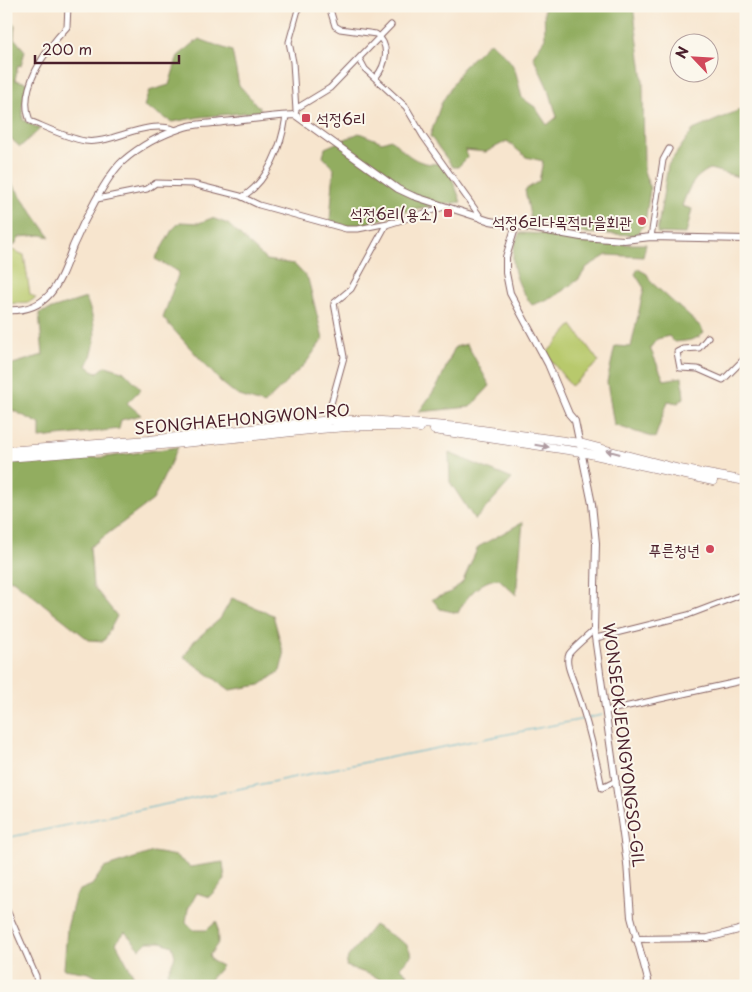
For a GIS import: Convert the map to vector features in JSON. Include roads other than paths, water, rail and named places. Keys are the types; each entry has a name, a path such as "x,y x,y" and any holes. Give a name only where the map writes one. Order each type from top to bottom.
{"main road":[{"name":"SEONGHAEHONGWON-RO","path":"6,451 149,440 331,420 410,422 580,443 688,471 746,480"},
{"name":"SEONGHAEHONGWON-RO","path":"6,458 114,450 361,426 464,433 581,452 698,479 746,485"}],"street":[{"path":"68,6 68,27 56,39 34,73 27,114 30,122 86,141 134,130 168,127 177,131"},
{"path":"299,6 289,42 296,112 398,189 413,196 482,219 598,240 651,237 746,239"},
{"path":"329,6 335,26 340,29 380,36 386,53 386,62 376,77"},
{"path":"6,310 24,310 34,306 58,285 74,245 97,199 121,163 143,146 186,126 286,116 296,112 330,88 392,25"},
{"path":"359,58 365,69 376,77 384,88 406,107 423,136 482,219"},
{"path":"242,197 251,192 261,180 283,135 286,116"},
{"path":"651,237 663,160 669,149"},
{"path":"97,199 148,189 156,183 162,182 192,184 242,197 259,205 346,229 358,229 393,222 437,211 444,207"},
{"path":"327,418 344,357 334,303 351,289 386,225 393,222"},
{"name":"WONSEOKJEONGYONGSO-GIL","path":"516,225 506,257 506,273 510,293 548,364 569,414 575,421 592,504 596,543 594,630 616,781 635,938 648,980 647,986"},
{"path":"708,337 699,348 683,349 677,352 680,368 698,370 723,380 746,356"},
{"path":"596,638 688,614 746,593"},
{"path":"594,630 586,640 573,648 569,654 568,664 586,718 602,788 616,781"},
{"path":"606,711 746,680"},
{"path":"6,908 36,976 37,986"},
{"path":"635,938 708,938 746,928"}],"waterway":[{"path":"588,718 602,715"},
{"path":"6,838 352,765 584,719"}],"place":[{"name":"석정6리","path":"306,118"},
{"name":"석정6리(용소)","path":"448,213"},
{"name":"석정6리다목적마을회관","path":"642,221"},
{"name":"푸른청년","path":"710,549"}]}
